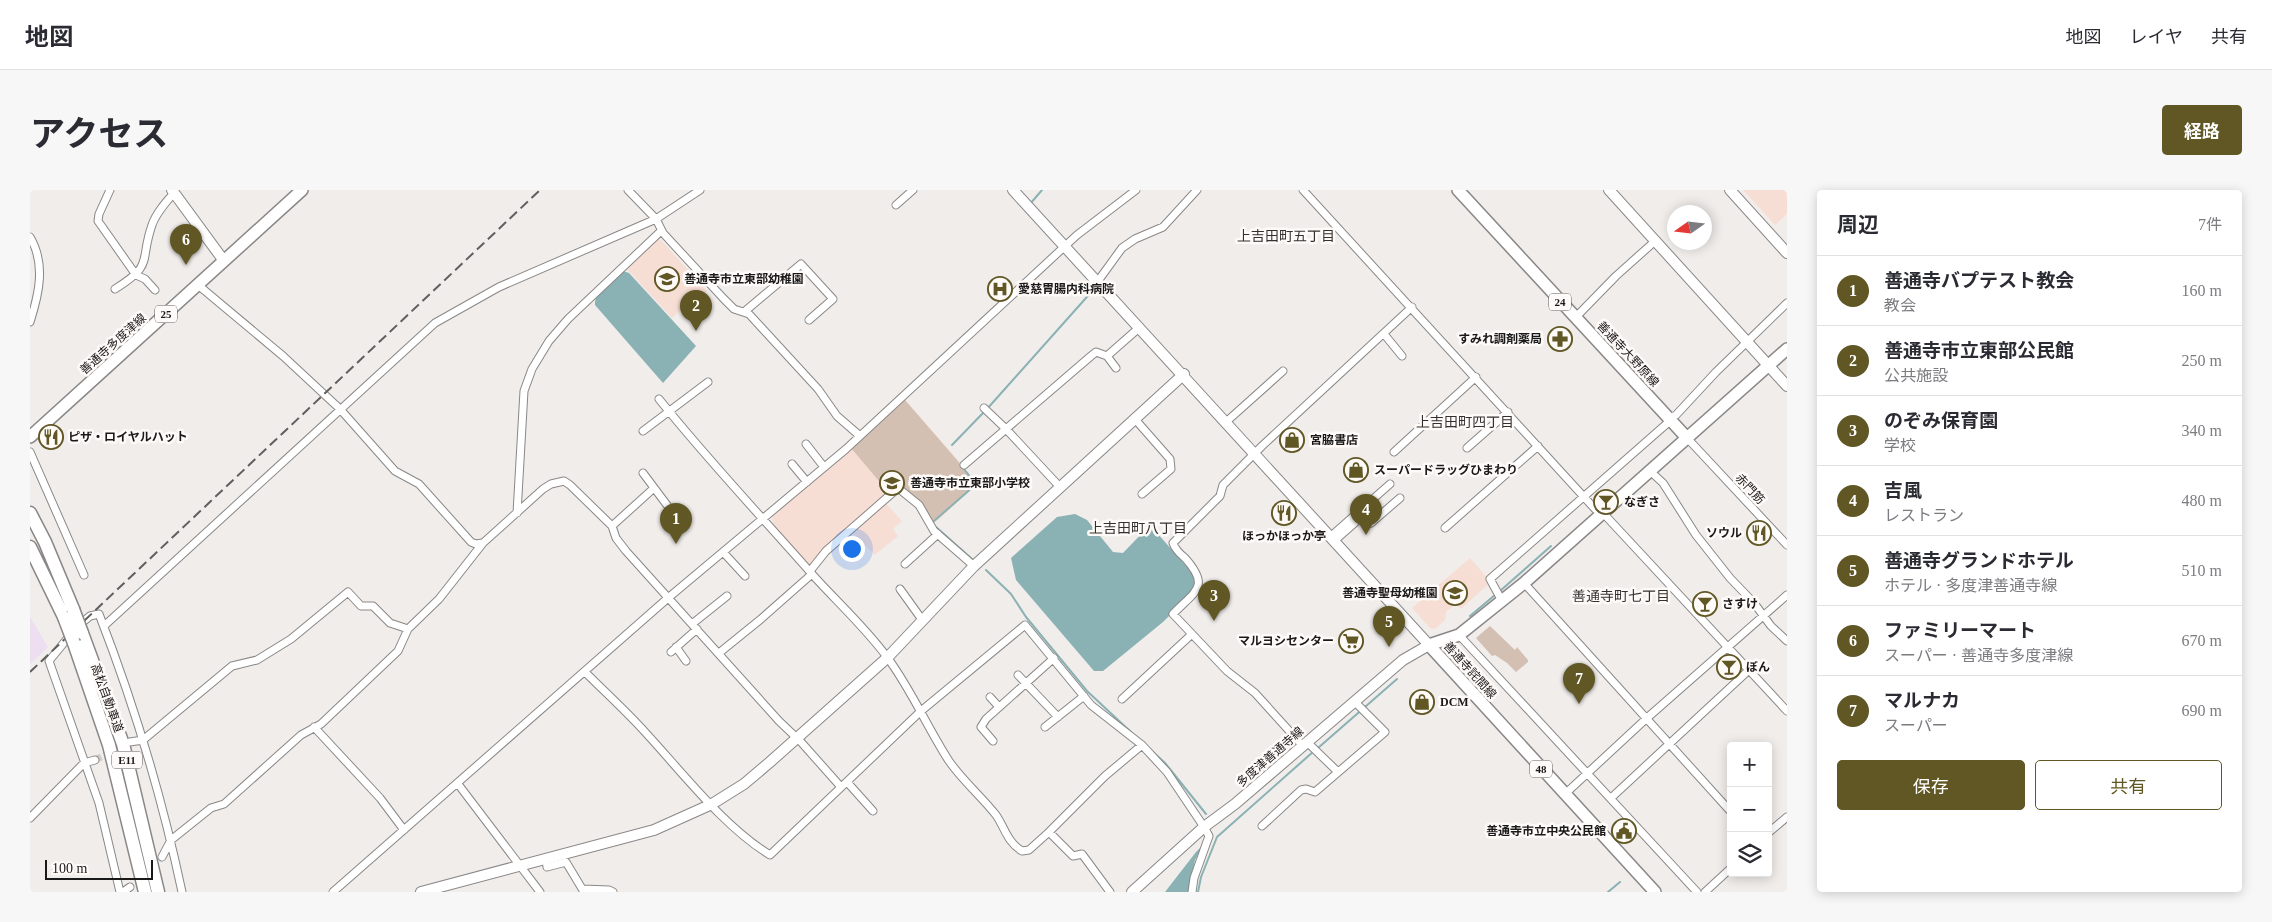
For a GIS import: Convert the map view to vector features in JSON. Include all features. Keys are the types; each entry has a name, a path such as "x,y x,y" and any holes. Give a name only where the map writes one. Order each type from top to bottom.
{"highway":[{"name":"高松自動車道","path":"30,514 68,613 74,643 109,744 145,892"},
{"name":"高松自動車道","path":"30,547 57,601 82,633 123,744 158,892"},
{"path":"30,556 57,601"}],"main road":[{"name":"善通寺多度津線","path":"30,437 302,190"},
{"name":"善通寺大野原線","path":"1458,190 1688,439"},
{"path":"1688,439 1787,349"},
{"name":"善通寺詫間線","path":"1655,892 1429,645 1459,635 1502,601 1688,439"}],"street":[{"path":"110,190 99,214 98,221 136,275 145,278 155,290"},
{"path":"628,190 656,219 661,231 722,298 734,309 750,314 812,382 838,416 860,436"},
{"path":"104,626 419,336 458,309 499,287 656,219 700,190"},
{"path":"896,205 913,190"},
{"path":"1013,190 1184,374 1429,645"},
{"path":"333,892 668,598 860,436 1065,245 1136,190"},
{"path":"1098,282 1122,248 1135,239 1163,227 1197,190"},
{"path":"1303,190 1476,376 1595,509 1603,513 1787,711"},
{"path":"1609,190 1654,242 1787,386"},
{"path":"1730,190 1787,253"},
{"path":"115,289 136,275 145,261 152,223 173,192 224,261"},
{"path":"517,513 524,391 532,369 549,341 562,326 661,231"},
{"path":"30,237 38,258 40,274 38,298 30,322"},
{"path":"1575,318 1616,276 1654,242"},
{"path":"744,312 801,264 833,298 808,320"},
{"path":"198,285 252,330 340,409 395,471 420,484 471,542 476,544 483,543"},
{"path":"1502,601 1490,579 1676,415 1716,372 1787,303"},
{"path":"1338,772 1255,693 1228,671 1173,614 1197,589 1200,581 1195,570 1173,543 1220,496 1223,485 1412,307"},
{"path":"1107,356 1140,327"},
{"path":"1384,334 1402,356"},
{"path":"964,465 1096,352 1107,356 1116,368"},
{"path":"1226,422 1283,371"},
{"path":"420,892 654,830 712,804 744,784 888,658 974,566 1059,486 1184,374"},
{"path":"1394,452 1476,376"},
{"path":"643,431 708,382"},
{"path":"659,399 697,446 765,518 888,658 921,711 949,762 997,818 1003,831 1013,844 1022,851 1029,850 1106,776 1142,745"},
{"path":"986,409 1059,486"},
{"path":"1467,448 1508,412"},
{"path":"1134,418 1170,459 1171,469 1142,494"},
{"name":"赤門筋","path":"1688,439 1787,545"},
{"path":"806,444 824,467"},
{"path":"1446,528 1538,446"},
{"path":"30,452 84,575"},
{"path":"792,464 807,482"},
{"path":"1650,471 1663,483 1696,535 1730,578 1787,641"},
{"path":"643,473 667,505"},
{"path":"162,858 171,840 211,808 224,804 302,735 321,724 398,651 408,629 439,599 483,543 543,489 551,484 564,481 612,526 616,538 626,551 778,720 873,811"},
{"path":"1332,539 1390,484"},
{"path":"612,526 654,488"},
{"path":"718,653 761,619 811,572 826,551 898,488 919,505 938,534 974,566"},
{"path":"1332,539 1365,514 1371,523 1400,498"},
{"path":"905,564 938,534"},
{"path":"723,552 746,576"},
{"path":"1524,583 1727,808"},
{"path":"900,589 923,621"},
{"path":"130,742 143,740 232,666 257,660 291,639 348,592 362,606 373,606 390,623 408,629"},
{"path":"1565,794 1647,718 1787,595"},
{"path":"686,660 674,650 694,627 727,596"},
{"path":"130,887 122,892 99,804 48,661 90,616 99,614 143,740 171,840 182,892"},
{"path":"585,672 643,730 712,804 756,846 770,855 921,711 1025,625 1054,658 1091,706 1142,745 1167,772 1204,827 1209,836 1194,878 1192,892"},
{"path":"1122,699 1192,634"},
{"path":"1459,635 1697,892"},
{"name":"多度津善通寺線","path":"1132,892 1204,827 1360,707 1403,660 1429,645"},
{"path":"993,741 981,727 986,719 1054,658"},
{"path":"1611,798 1749,670"},
{"path":"1018,674 1058,717"},
{"path":"1045,728 1084,696"},
{"path":"990,697 999,707"},
{"path":"1262,826 1301,790 1306,789 1315,792 1385,732 1360,707"},
{"path":"314,727 380,798 404,830"},
{"path":"30,818 84,763 95,760"},
{"path":"458,784 540,892"},
{"path":"1770,832 1787,816"},
{"path":"1049,832 1073,856 1082,854 1110,892"},
{"path":"546,859 547,867 566,862 584,891 609,890 613,892"},
{"path":"1705,892 1727,872"}],"shaded area":[{"path":"1743,190 1787,190 1787,214 1775,225"},
{"name":"善通寺市立東部幼稚園","path":"656,238 661,240 707,291 686,310 683,307 672,318 626,268"},
{"name":"善通寺市立東部小学校","path":"905,400 976,482 975,486 936,522 899,485 882,499 902,521 893,529 898,536 875,555 849,529 809,566 773,523 772,516"},
{"path":"905,400 976,482 975,486 932,523 899,485 889,493 851,448"},
{"name":"善通寺聖母幼稚園","path":"1470,558 1491,582 1461,609 1456,604 1446,612 1445,620 1435,629 1430,628 1412,608"},
{"path":"30,617 48,647 30,664"},
{"path":"1490,626 1515,650 1517,647 1528,660 1516,672 1495,655 1492,656 1476,638"}],"water":[{"path":"623,271 629,273 696,346 663,383 595,305 601,290"},
{"path":"1075,514 1087,520 1113,552 1123,553 1150,525 1194,575 1198,583 1196,589 1163,622 1103,671 1094,671 1016,580 1011,558 1057,517"},
{"path":"1203,845 1195,860 1188,892 1165,892 1196,852"}],"waterway":[{"path":"1030,204 1042,190"},
{"path":"987,409 1094,289"},
{"path":"952,445 984,412"},
{"path":"933,522 974,486 974,482 964,469"},
{"path":"936,527 972,559"},
{"path":"1500,591 1551,546"},
{"path":"986,570 1011,594 1026,617 1087,691 1132,733"},
{"path":"1470,616 1495,595"},
{"path":"1318,748 1397,679"},
{"path":"1152,751 1165,763 1206,814"},
{"path":"1198,892 1201,877 1217,837 1314,751"},
{"path":"1608,892 1620,882"}],"tunnel":[{"path":"95,760 126,745"}],"railway":[{"path":"30,672 540,190"}],"place":[{"name":"ファミリーマート","path":"186,265"},
{"name":"善通寺市立東部幼稚園","path":"667,279"},
{"name":"愛慈胃腸内科病院","path":"1000,289"},
{"name":"善通寺市立東部公民館","path":"696,331"},
{"name":"すみれ調剤薬局","path":"1560,339"},
{"name":"ピザ・ロイヤルハット","path":"51,437"},
{"name":"宮脇書店","path":"1292,440"},
{"name":"スーパードラッグひまわり","path":"1356,470"},
{"name":"善通寺市立東部小学校","path":"892,483"},
{"name":"なぎさ","path":"1606,502"},
{"name":"ほっかほっか亭","path":"1284,513"},
{"name":"ソウル","path":"1759,533"},
{"name":"吉風","path":"1366,535"},
{"name":"善通寺バプテスト教会","path":"676,544"},
{"name":"善通寺聖母幼稚園","path":"1455,593"},
{"name":"さすけ","path":"1705,604"},
{"name":"のぞみ保育園","path":"1214,621"},
{"name":"マルヨシセンター","path":"1351,641"},
{"name":"善通寺グランドホテル","path":"1389,647"},
{"name":"ぼん","path":"1729,667"},
{"name":"DCM","path":"1422,702"},
{"name":"マルナカ","path":"1579,704"},
{"name":"善通寺市立中央公民館","path":"1624,831"}],"district":[{"name":"上吉田町五丁目","path":"1286,236"},
{"name":"上吉田町四丁目","path":"1465,422"},
{"name":"上吉田町八丁目","path":"1138,528"},
{"name":"善通寺町七丁目","path":"1621,596"}]}
